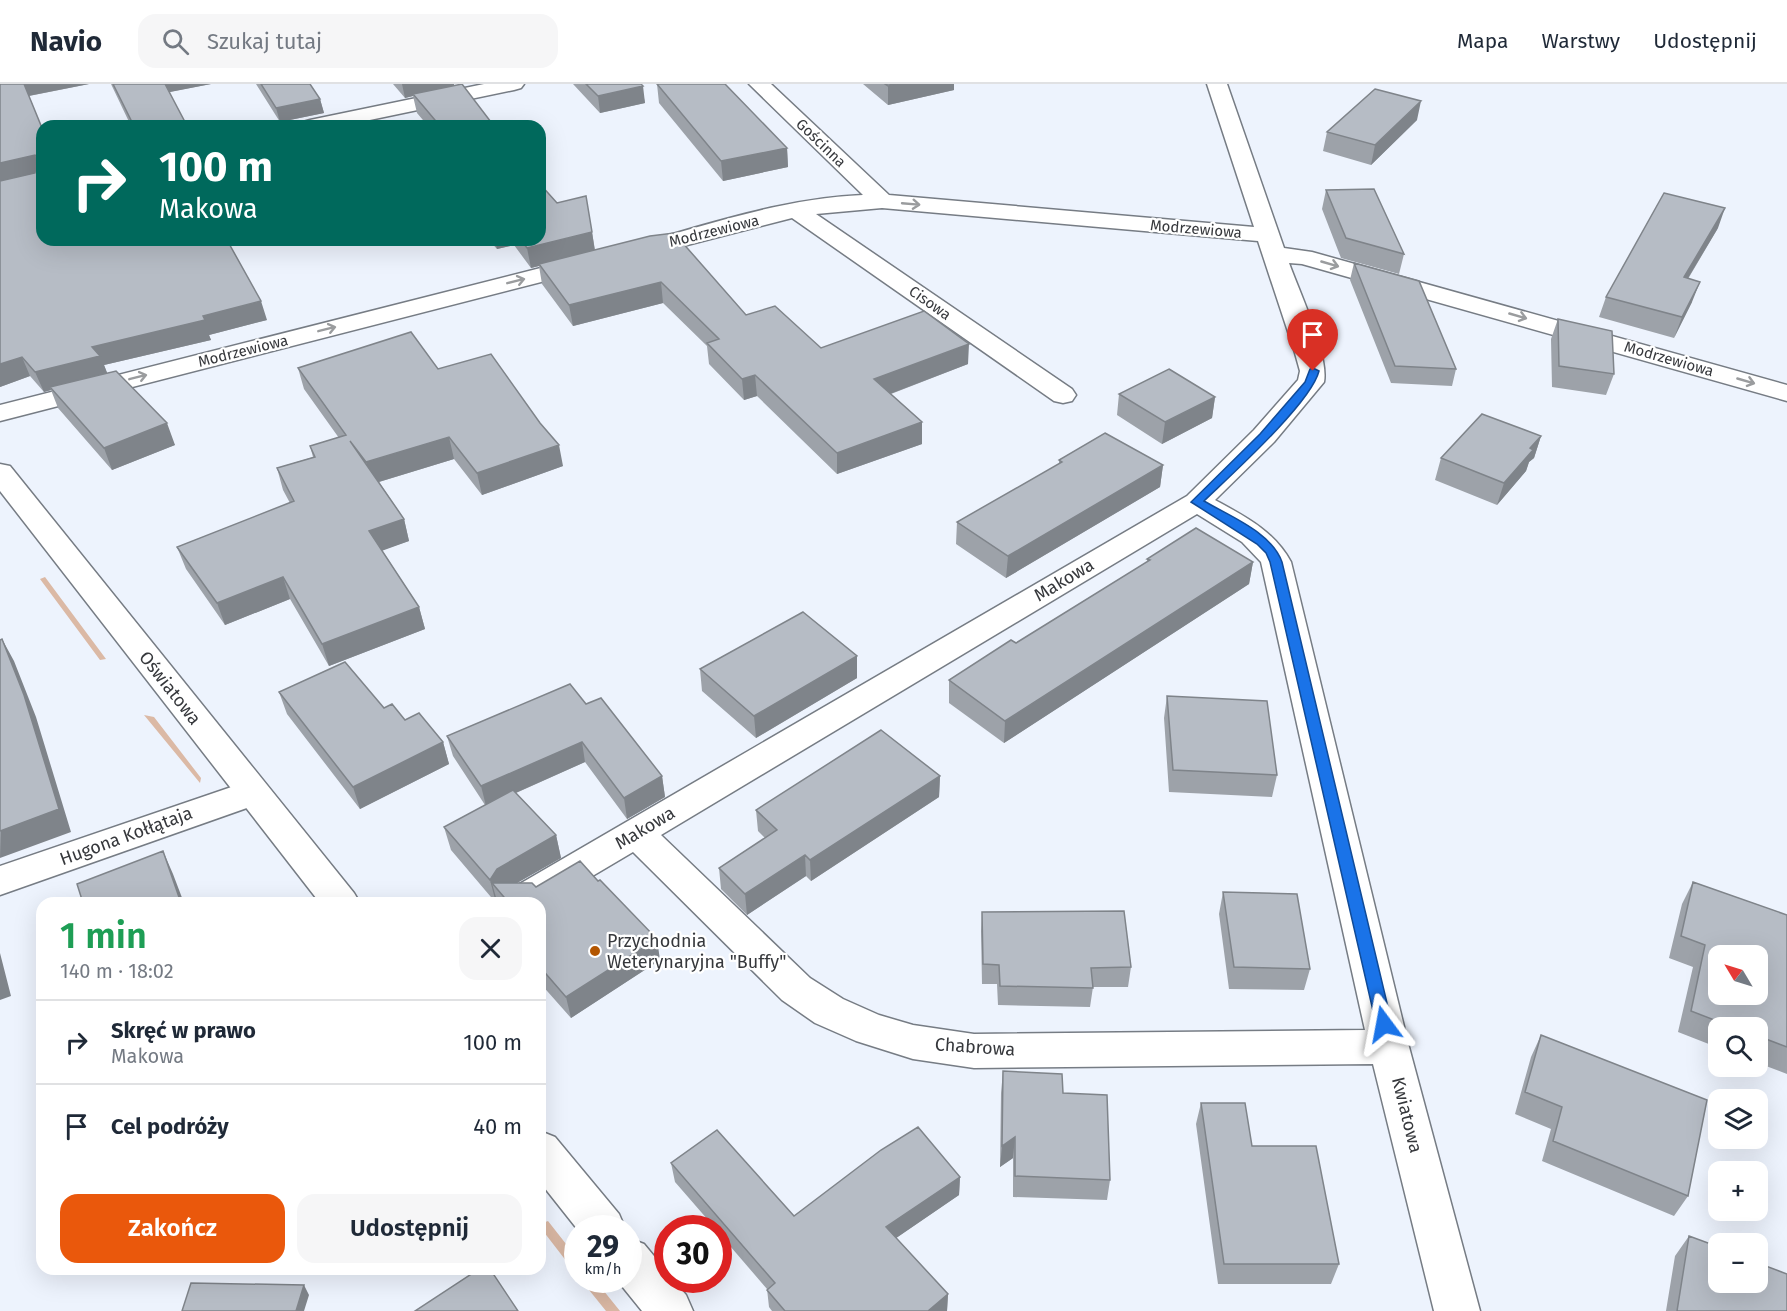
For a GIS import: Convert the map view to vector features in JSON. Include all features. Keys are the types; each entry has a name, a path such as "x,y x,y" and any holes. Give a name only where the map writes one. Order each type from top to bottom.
{"street":[{"path":"339,120 514,84"},
{"name":"Gościnna","path":"759,84 882,201"},
{"name":"Makowa","path":"527,897 1197,502 1264,436 1311,382 1313,371 1308,353 1217,84"},
{"name":"Modrzewiowa","path":"0,412 796,210 858,201 882,201 1270,244 1304,257 1787,393"},
{"name":"Cisowa","path":"796,210 1063,395"},
{"name":"Oświatowa","path":"0,472 336,897"},
{"name":"Kwiatowa","path":"1197,502 1262,541 1272,552 1276,562 1389,1047 1456,1311"},
{"name":"Hugona Kołłątaja","path":"0,881 252,793"},
{"name":"Chabrowa","path":"636,833 796,989 829,1011 870,1029 913,1042 974,1051 1389,1047"},
{"path":"546,1157 592,1215"},
{"path":"642,1276 670,1311"}],"shaded area":[{"path":"45,577 106,659 100,660 40,579"},
{"path":"144,715 154,717 201,778 200,783"},
{"path":"548,1221 564,1241 564,1258 546,1235 546,1222"},
{"path":"591,1293 605,1293 620,1311 606,1311"}],"building":[{"path":"0,84 24,84 39,120 36,120 36,156 0,163"},
{"path":"113,84 165,84 184,120 131,120"},
{"path":"261,84 310,84 320,99 276,108"},
{"path":"462,84 489,120 435,120 413,94"},
{"path":"586,84 641,84 643,86 598,96"},
{"path":"657,84 725,84 787,148 721,161"},
{"path":"1375,89 1421,101 1375,145 1327,132"},
{"path":"36,165 36,246 230,246 261,301 203,316 205,320 92,347 100,356 35,372 22,357 0,364 0,181 35,173"},
{"path":"1374,189 1404,254 1346,238 1326,190"},
{"path":"546,191 557,203 586,196 592,232 546,243"},
{"path":"1664,193 1725,208 1684,277 1700,282 1682,317 1606,297"},
{"path":"674,233 746,315 775,306 821,348 924,311 969,344 874,379 922,422 837,453 755,375 742,379 707,343 719,339 661,282 569,305 539,264 650,236"},
{"path":"1354,263 1419,281 1456,369 1395,366"},
{"path":"1558,319 1612,331 1614,374 1559,366"},
{"path":"411,332 438,369 491,354 540,423 559,445 477,473 449,437 366,462 350,441 404,519 369,531 419,607 322,644 283,577 217,603 177,547 294,501 277,468 315,457 310,446 346,435 298,368"},
{"path":"1169,369 1215,397 1165,422 1119,394"},
{"path":"116,371 167,423 104,448 50,387"},
{"path":"1482,414 1541,436 1530,448 1533,450 1504,483 1441,458"},
{"path":"1105,433 1163,465 1008,556 957,522 1062,462 1059,460"},
{"path":"1196,528 1253,562 1005,721 949,680 1011,640 1016,643 1150,560 1147,559"},
{"path":"803,612 857,656 754,716 700,669"},
{"path":"2,639 24,695 59,809 0,831 0,640"},
{"path":"345,662 384,708 392,704 405,720 419,713 443,742 353,787 279,692"},
{"path":"570,684 586,704 601,698 662,776 624,798 582,742 481,786 447,736"},
{"path":"1167,696 1267,701 1277,775 1173,770"},
{"path":"881,730 940,776 810,860 805,855 745,894 719,868 777,830 756,810"},
{"path":"513,790 556,835 497,869 490,880 444,827"},
{"path":"163,851 179,897 81,897 77,884"},
{"path":"580,861 657,939 566,997 546,974 546,897 504,897 492,883 532,883 536,887"},
{"path":"1693,882 1787,915 1787,1047 1768,1040 1768,1017 1708,1018 1691,1011 1705,945 1681,936"},
{"path":"1223,892 1297,894 1310,969 1234,967"},
{"path":"1124,911 1131,967 1091,968 1093,988 1000,986 999,965 983,964 982,912"},
{"path":"1541,1035 1707,1100 1688,1196 1553,1141 1562,1107 1525,1092"},
{"path":"1003,1071 1062,1074 1063,1093 1107,1095 1110,1180 1015,1176 1015,1137 1002,1146"},
{"path":"1201,1103 1245,1103 1252,1146 1316,1146 1339,1264 1224,1264"},
{"path":"918,1127 960,1177 886,1227 948,1294 928,1311 785,1311 767,1290 775,1283 732,1233 732,1215 716,1215 671,1163 717,1130 794,1216 881,1150"},
{"path":"1689,1236 1708,1243 1708,1293 1768,1293 1768,1267 1787,1274 1787,1311 1677,1311"},
{"path":"470,1275 494,1275 518,1311 415,1311"},
{"path":"191,1283 304,1285 296,1311 182,1311"}],"place":[{"name":"Przychodnia Weterynaryjna \"Buffy\"","path":"595,951"}],"route":[{"path":"1313,371 1311,382 1264,436 1197,502 1262,541 1272,552 1276,562 1384,1024"}]}
